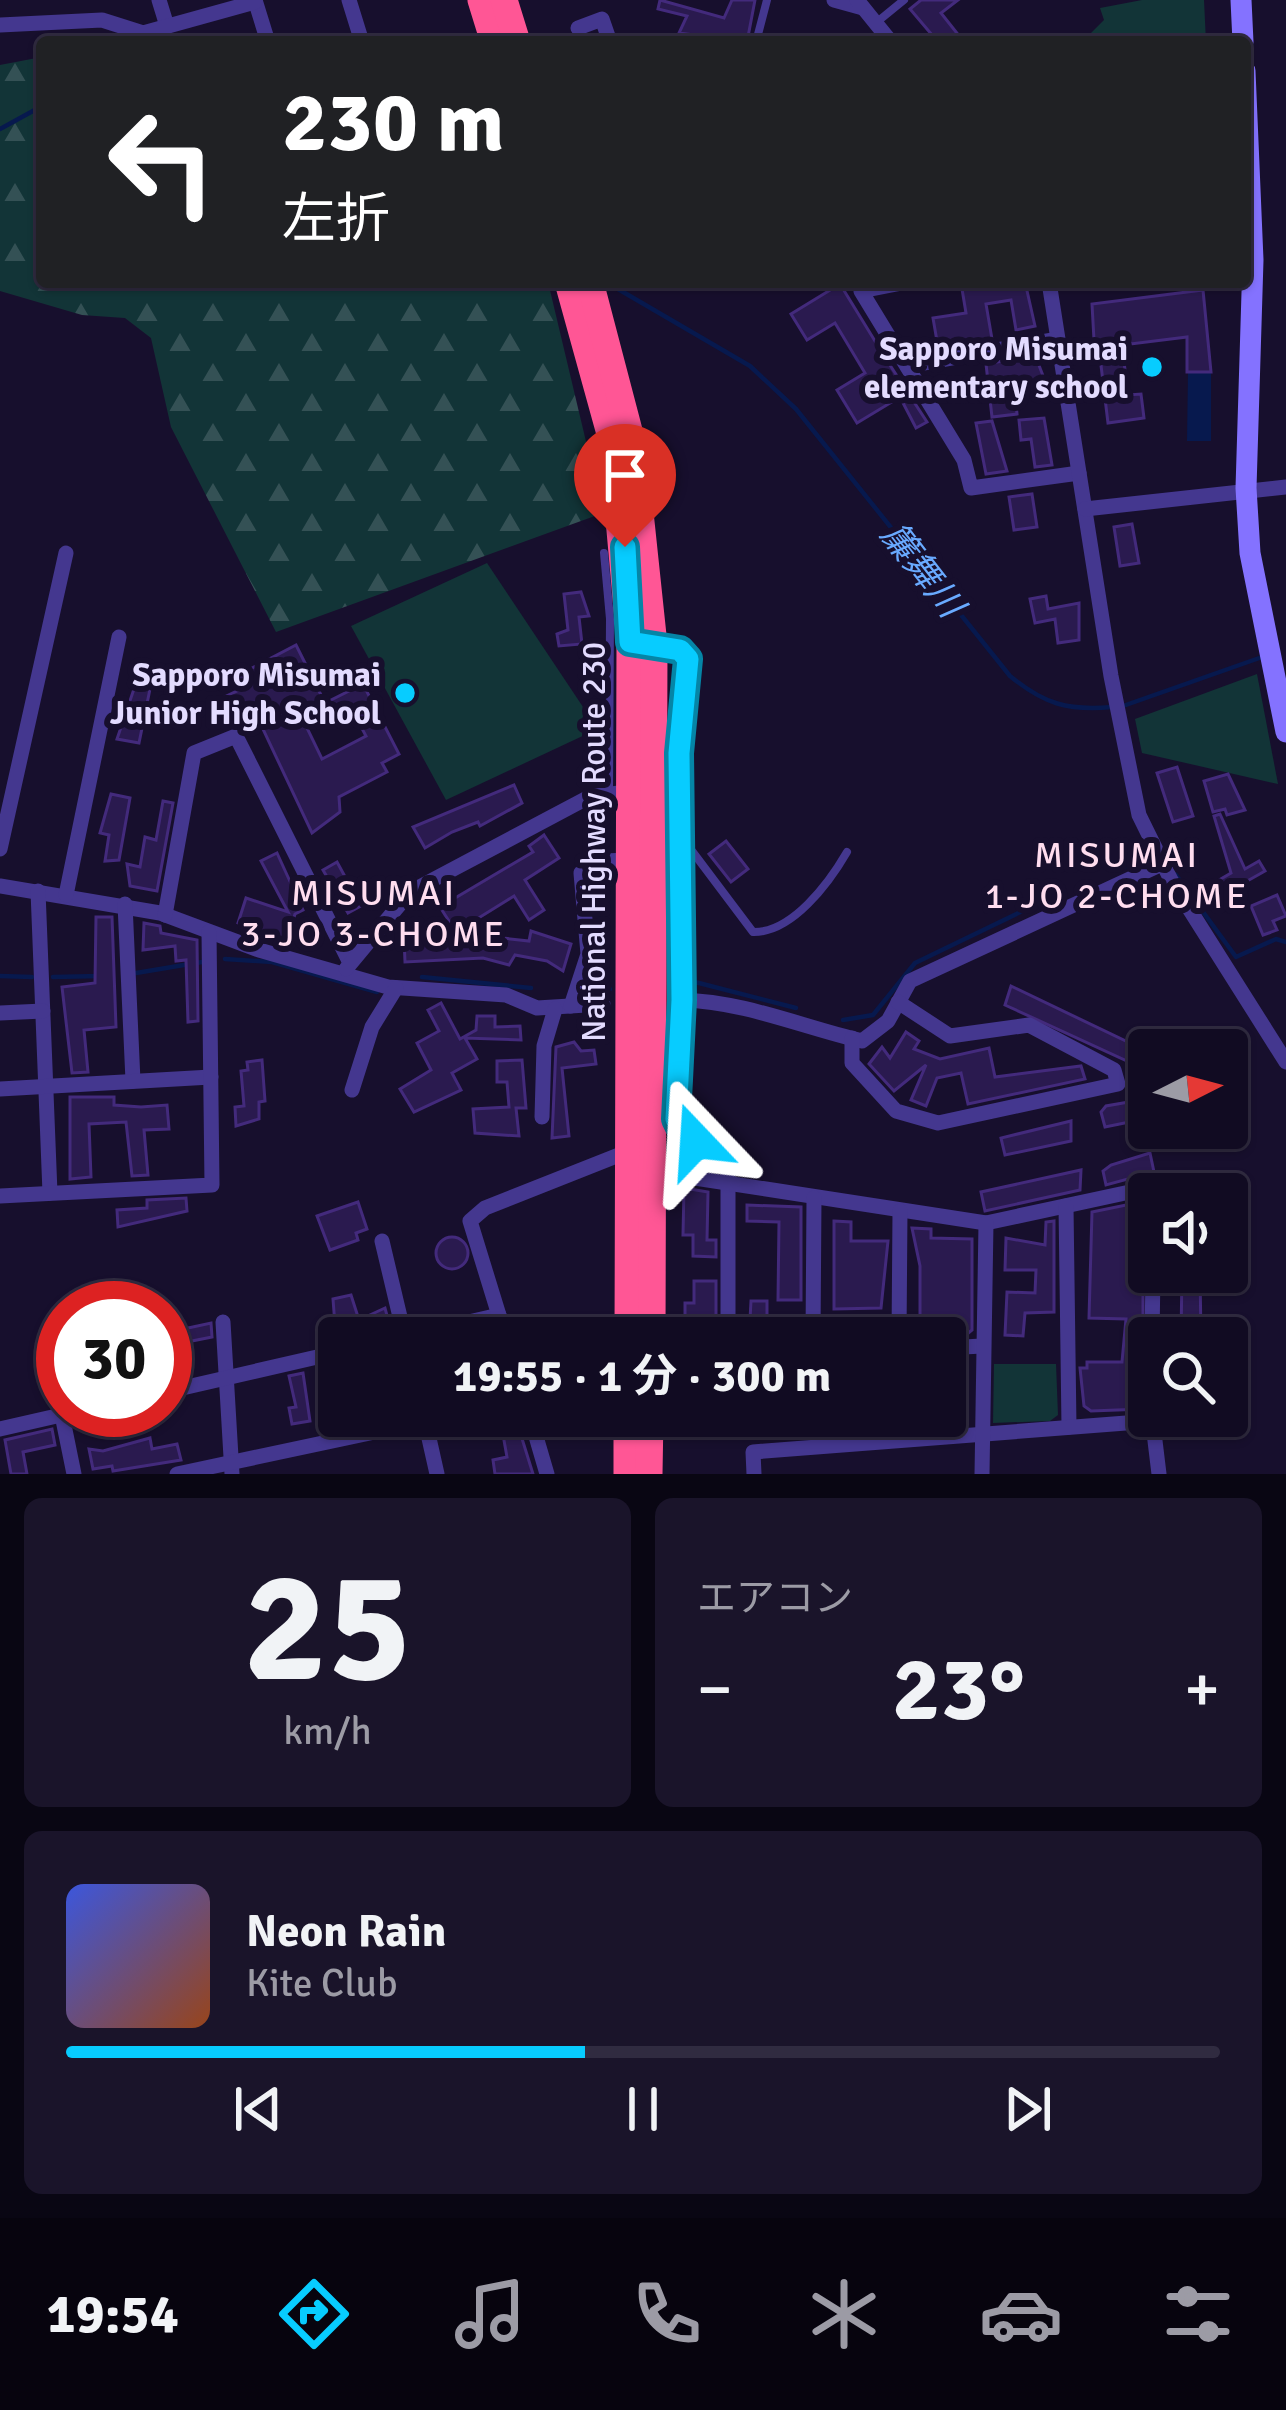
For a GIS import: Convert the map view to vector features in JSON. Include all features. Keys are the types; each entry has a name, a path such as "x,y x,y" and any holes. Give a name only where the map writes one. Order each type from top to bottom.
{"highway":[{"path":"481,0 492,36"},
{"path":"504,0 515,36"},
{"name":"National Highway Route 230","path":"571,288 593,330"},
{"name":"National Highway Route 230","path":"590,288 642,643 631,792 641,862 637,1163 629,1317"},
{"name":"National Highway Route 230","path":"637,1163 650,1317"},
{"path":"627,1437 627,1474"},
{"path":"649,1474 650,1437"}],"street":[{"path":"50,0 56,21"},
{"path":"159,0 167,26"},
{"path":"349,0 360,36"},
{"path":"834,0 860,4 886,36"},
{"path":"1240,0 1243,36"},
{"path":"0,25 102,20 143,33 255,1 266,36"},
{"path":"578,28 602,20 608,36"},
{"path":"1251,213 1246,488 1259,607 1286,732"},
{"path":"876,288 861,291 964,460 971,488 1079,472"},
{"path":"1050,288 1111,676 1139,815 1162,864 1256,1021 1286,1062"},
{"path":"907,366 1058,339"},
{"path":"1084,509 1286,487"},
{"path":"0,849 67,553"},
{"path":"66,895 119,637"},
{"path":"642,643 680,650 688,659 679,753 682,1000 676,1119 683,1133 723,1149 728,1317"},
{"path":"165,915 194,753 236,736 347,967"},
{"path":"347,967 410,892 590,797 631,792"},
{"path":"542,1117 544,1046 588,954 577,881 601,861 641,862"},
{"path":"682,1000 735,1001 796,1025 862,1041 888,1021 910,981 1162,864"},
{"path":"0,886 124,904 209,932 347,967 396,988 506,995 537,1008 603,1004"},
{"path":"38,891 50,1193"},
{"path":"124,904 134,1081"},
{"path":"0,1196 212,1185 209,932"},
{"path":"352,1090 372,1027 396,988"},
{"path":"852,1038 851,1064 896,1111 938,1123 1118,1084 1114,1070 1029,1025 950,1036 898,1002"},
{"path":"0,1013 43,1011"},
{"path":"0,1089 211,1077"},
{"path":"491,1317 499,1315 470,1221 485,1208 637,1163 727,1184 986,1223 1128,1192"},
{"path":"813,1317 814,1198"},
{"path":"1066,1206 1069,1427"},
{"path":"899,1317 900,1211"},
{"path":"982,1474 986,1223"},
{"path":"382,1241 398,1317"},
{"path":"223,1322 232,1468"},
{"path":"966,1347 982,1346"},
{"path":"192,1386 318,1357"},
{"path":"0,1429 36,1421"},
{"path":"754,1474 753,1452 1128,1421"},
{"path":"66,1437 74,1474"},
{"path":"177,1474 232,1468 353,1437"},
{"path":"428,1437 437,1474"},
{"path":"536,1437 547,1474"},
{"path":"1154,1437 1159,1474"}],"lane":[{"path":"758,36 767,0"},
{"path":"876,23 904,0"},
{"path":"604,554 631,792"},
{"path":"682,838 753,932 781,926 833,876 847,852"}],"green space":[{"path":"1142,0 1204,0 1206,36 1088,36 1104,20 1100,8"},
{"path":"36,58 36,288 549,288 603,513 276,632 171,427 151,338 125,318 82,315 0,291 0,65"},
{"path":"487,563 589,716 589,733 446,800 351,626"},
{"path":"1257,674 1278,784 1142,753 1135,719"},
{"path":"994,1364 1056,1364 1058,1415 1050,1421 993,1423"}],"shaded area":[{"path":"1188,372 1211,372 1211,441 1187,441"}],"building":[{"path":"660,0 724,18 732,0 755,0 748,36 679,33 687,16 658,9"},
{"path":"921,0 958,0 941,13 959,36 933,36 910,9"},
{"path":"833,288 842,288 927,422 916,428 900,397 857,423 837,390 865,373 835,323 807,340 791,314"},
{"path":"1026,288 1035,326 1016,330 1011,300 986,304 992,339 938,347 933,318 966,313 962,289"},
{"path":"1203,290 1211,372 1187,372 1187,337 1122,345 1128,395 1141,394 1144,418 1108,423 1100,357 1095,358 1092,304"},
{"path":"1035,355 1047,386 1015,392 1017,414 992,417 986,364"},
{"path":"1044,418 1052,465 1035,467 1031,439 1021,440 1019,420"},
{"path":"992,421 1007,471 986,474 976,423"},
{"path":"1032,494 1037,527 1014,530 1009,497"},
{"path":"1132,524 1139,563 1120,566 1114,527"},
{"path":"581,592 589,616 579,617 582,644 559,646 557,634 568,630 564,594"},
{"path":"1046,596 1048,609 1079,603 1079,640 1058,643 1055,619 1035,623 1030,599"},
{"path":"296,645 325,703 363,684 399,754 382,763 387,772 339,797 340,812 312,833 254,710 223,725 212,703 243,688 237,676","holes":["350,706 366,736 322,759 307,728"]},
{"path":"137,680 151,684 139,743 117,739"},
{"path":"1177,767 1193,816 1173,822 1157,773"},
{"path":"1228,774 1245,810 1227,815 1225,809 1213,812 1204,781"},
{"path":"514,785 522,803 480,826 478,822 452,832 425,848 413,827"},
{"path":"111,794 130,798 119,860 105,861 109,835 100,833"},
{"path":"163,801 173,803 157,891 130,886 127,864 140,867 145,837 156,840"},
{"path":"1220,814 1245,869 1259,861 1265,871 1226,893 1219,880 1231,873 1214,816"},
{"path":"544,835 559,858 525,880 544,910 529,920 514,896 456,932 440,907 533,852 529,846"},
{"path":"726,841 748,869 731,882 709,854"},
{"path":"277,853 303,910 295,914 286,944 238,923 246,898 288,912 261,861"},
{"path":"337,862 361,906 348,913 323,870"},
{"path":"1277,895 1286,916 1273,921 1277,930 1263,935 1251,906"},
{"path":"96,917 112,917 116,1027 84,1030 88,1072 72,1073 62,987 95,983"},
{"path":"144,923 160,926 161,933 197,940 198,1021 188,1022 186,960 176,961 175,946 143,950"},
{"path":"440,931 529,941 531,931 571,944 563,971 547,961 515,955 509,965 483,958 405,962 404,938 440,937"},
{"path":"1011,986 1128,1042 1127,1061 1005,1005"},
{"path":"441,1003 460,1039 476,1030 477,1016 495,1016 495,1027 520,1026 521,1040 465,1038 477,1059 452,1073 461,1090 414,1112 400,1089 431,1070 417,1043 439,1031 428,1010"},
{"path":"906,1032 919,1041 914,1049 940,1059 989,1048 995,1077 1081,1066 1085,1079 968,1104 961,1073 937,1078 926,1106 911,1100 926,1065 894,1091 869,1064 882,1047 890,1058"},
{"path":"574,1042 581,1051 594,1050 596,1064 562,1068 569,1136 552,1138 556,1047"},
{"path":"262,1060 265,1101 259,1102 259,1119 236,1126 235,1107 244,1106 241,1071 248,1070 247,1062"},
{"path":"522,1060 526,1108 516,1108 519,1136 475,1133 473,1109 509,1107 507,1082 497,1082 497,1061"},
{"path":"70,1097 114,1097 114,1105 167,1105 169,1129 144,1130 148,1175 132,1176 126,1122 89,1124 91,1177 70,1179"},
{"path":"1128,1102 1128,1122 1105,1127 1101,1112 1106,1106"},
{"path":"1071,1121 1071,1141 1005,1155 1001,1138"},
{"path":"1150,1153 1154,1172 1128,1173 1128,1179 1106,1185 1103,1171"},
{"path":"1081,1170 1080,1190 985,1211 981,1192"},
{"path":"684,1188 708,1192 707,1240 716,1240 716,1257 693,1256 693,1235 683,1235"},
{"path":"186,1198 187,1211 118,1227 117,1210 147,1208 147,1200"},
{"path":"358,1202 367,1229 356,1233 358,1240 330,1250 317,1216"},
{"path":"747,1205 801,1207 801,1300 778,1300 779,1222 747,1221"},
{"path":"1128,1205 1128,1293 1143,1293 1143,1317 1128,1317 1128,1410 1091,1411 1084,1406 1080,1368 1087,1368 1087,1362 1122,1362 1126,1319 1089,1318 1092,1212"},
{"path":"834,1221 851,1222 851,1241 888,1241 881,1308 834,1309"},
{"path":"1054,1221 1054,1312 1025,1313 1023,1336 1005,1335 1007,1292 1035,1293 1036,1270 1005,1270 1006,1238 1045,1245 1046,1222"},
{"path":"912,1228 931,1229 931,1238 972,1239 972,1330 966,1335 966,1317 920,1317 920,1266"},
{"path":"452,1237 463,1242 468,1253 463,1264 452,1269 441,1264 436,1253 441,1242"},
{"path":"694,1281 716,1281 716,1317 685,1317 685,1303 694,1303"},
{"path":"1182,1293 1200,1293 1201,1317 1181,1317"},
{"path":"351,1295 358,1317 334,1317 333,1299"},
{"path":"751,1301 767,1301 767,1317 750,1317"},
{"path":"385,1308 387,1317 366,1317"},
{"path":"211,1323 212,1337 192,1341 192,1327"},
{"path":"303,1373 310,1421 292,1424 289,1408 296,1407 289,1376"},
{"path":"36,1433 36,1437 54,1437 55,1445 23,1452 27,1474 11,1474 5,1440"},
{"path":"503,1437 522,1437 533,1474 495,1474 493,1460 507,1457"},
{"path":"150,1438 152,1449 177,1444 181,1460 113,1471 112,1466 93,1469 89,1449 103,1451"}],"waterway":[{"name":"簾舞川","path":"0,129 36,109"},
{"name":"簾舞川","path":"616,288 750,366 796,409 1010,676 1057,704 1112,707"},
{"name":"簾舞川","path":"1123,706 1265,656"},
{"path":"1114,868 1149,863"},
{"path":"1176,875 1236,957 1276,939 1286,942"},
{"path":"843,1020 873,1015 915,963 1041,902"},
{"path":"225,959 272,962 377,992"},
{"path":"136,973 202,962"},
{"path":"0,976 32,977"},
{"path":"53,977 101,976"},
{"path":"422,977 531,988"},
{"path":"695,982 796,1008"},
{"path":"595,988 610,989"}],"place":[{"name":"Sapporo Misumai elementary school","path":"1152,367"},
{"name":"Sapporo Misumai Junior High School","path":"405,693"}],"district":[{"name":"MISUMAI 1-JO 2-CHOME","path":"1117,874"},
{"name":"MISUMAI 3-JO 3-CHOME","path":"374,912"}],"route":[{"path":"625,547 630,642 680,650 688,659 679,753 682,1000 676,1119 683,1133 696,1141"}]}
